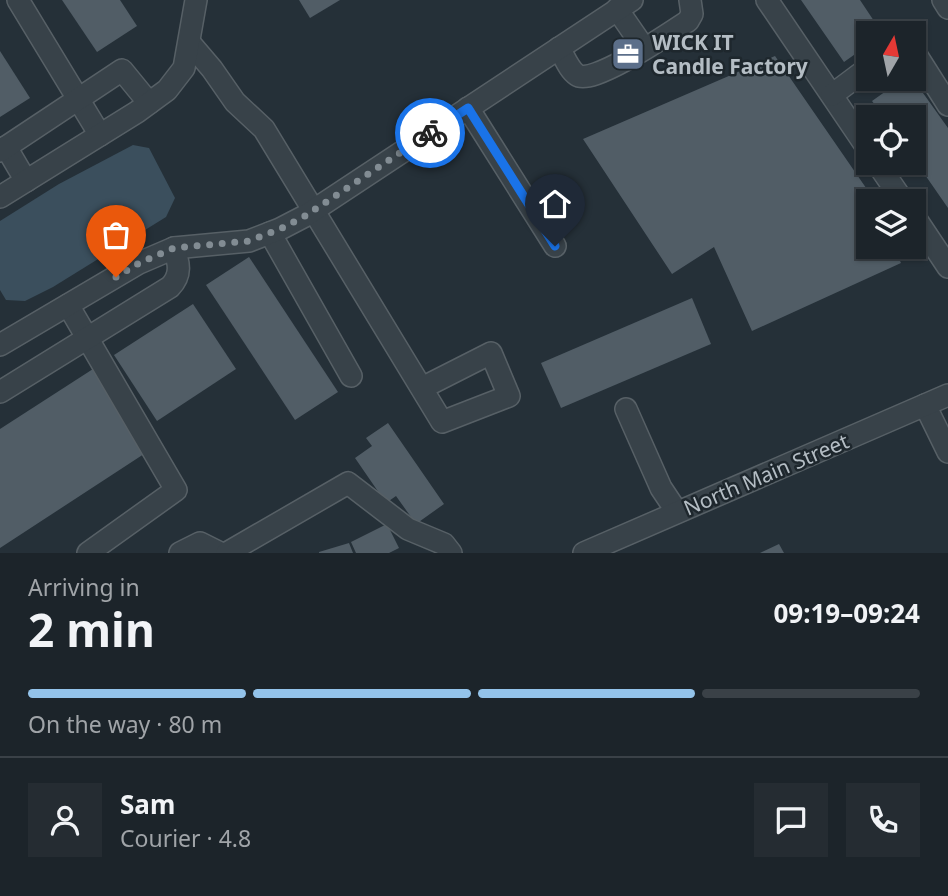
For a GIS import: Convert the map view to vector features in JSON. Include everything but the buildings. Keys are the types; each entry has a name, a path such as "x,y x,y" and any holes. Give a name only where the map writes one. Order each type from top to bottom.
{"street":[{"path":"18,0 100,135"},
{"path":"0,197 167,90 184,68 196,0"},
{"path":"559,48 575,74 588,77 608,70 688,21 692,14 690,0"},
{"path":"767,0 856,131"},
{"path":"943,0 948,8"},
{"path":"2,340 139,263 174,248 249,241 315,210 625,5 644,48"},
{"path":"189,43 236,102 264,129 422,388"},
{"path":"26,181 3,149 122,70 149,103"},
{"path":"926,70 948,105"},
{"path":"832,95 856,77"},
{"path":"468,108 555,246"},
{"path":"270,233 351,376"},
{"path":"926,234 948,267"},
{"path":"0,392 170,287 177,280 179,264 174,248"},
{"path":"68,305 176,490 88,553"},
{"name":"North Main Street","path":"584,553 948,395"},
{"path":"925,405 948,452"},
{"path":"626,409 660,488 677,512"},
{"path":"227,553 348,483 408,528 444,544 451,553"},
{"path":"180,553 200,543 220,553"}],"water":[{"path":"133,145 149,148 175,198 166,217 53,287 25,301 6,300 0,290 0,221 59,184"}],"way so far":[{"path":"116,277 139,263 174,248 249,241 280,229 305,216 430,133"}],"place":[{"name":"WICK IT Candle Factory","path":"628,54"}],"route":[{"path":"430,133 468,108 555,246"}]}
